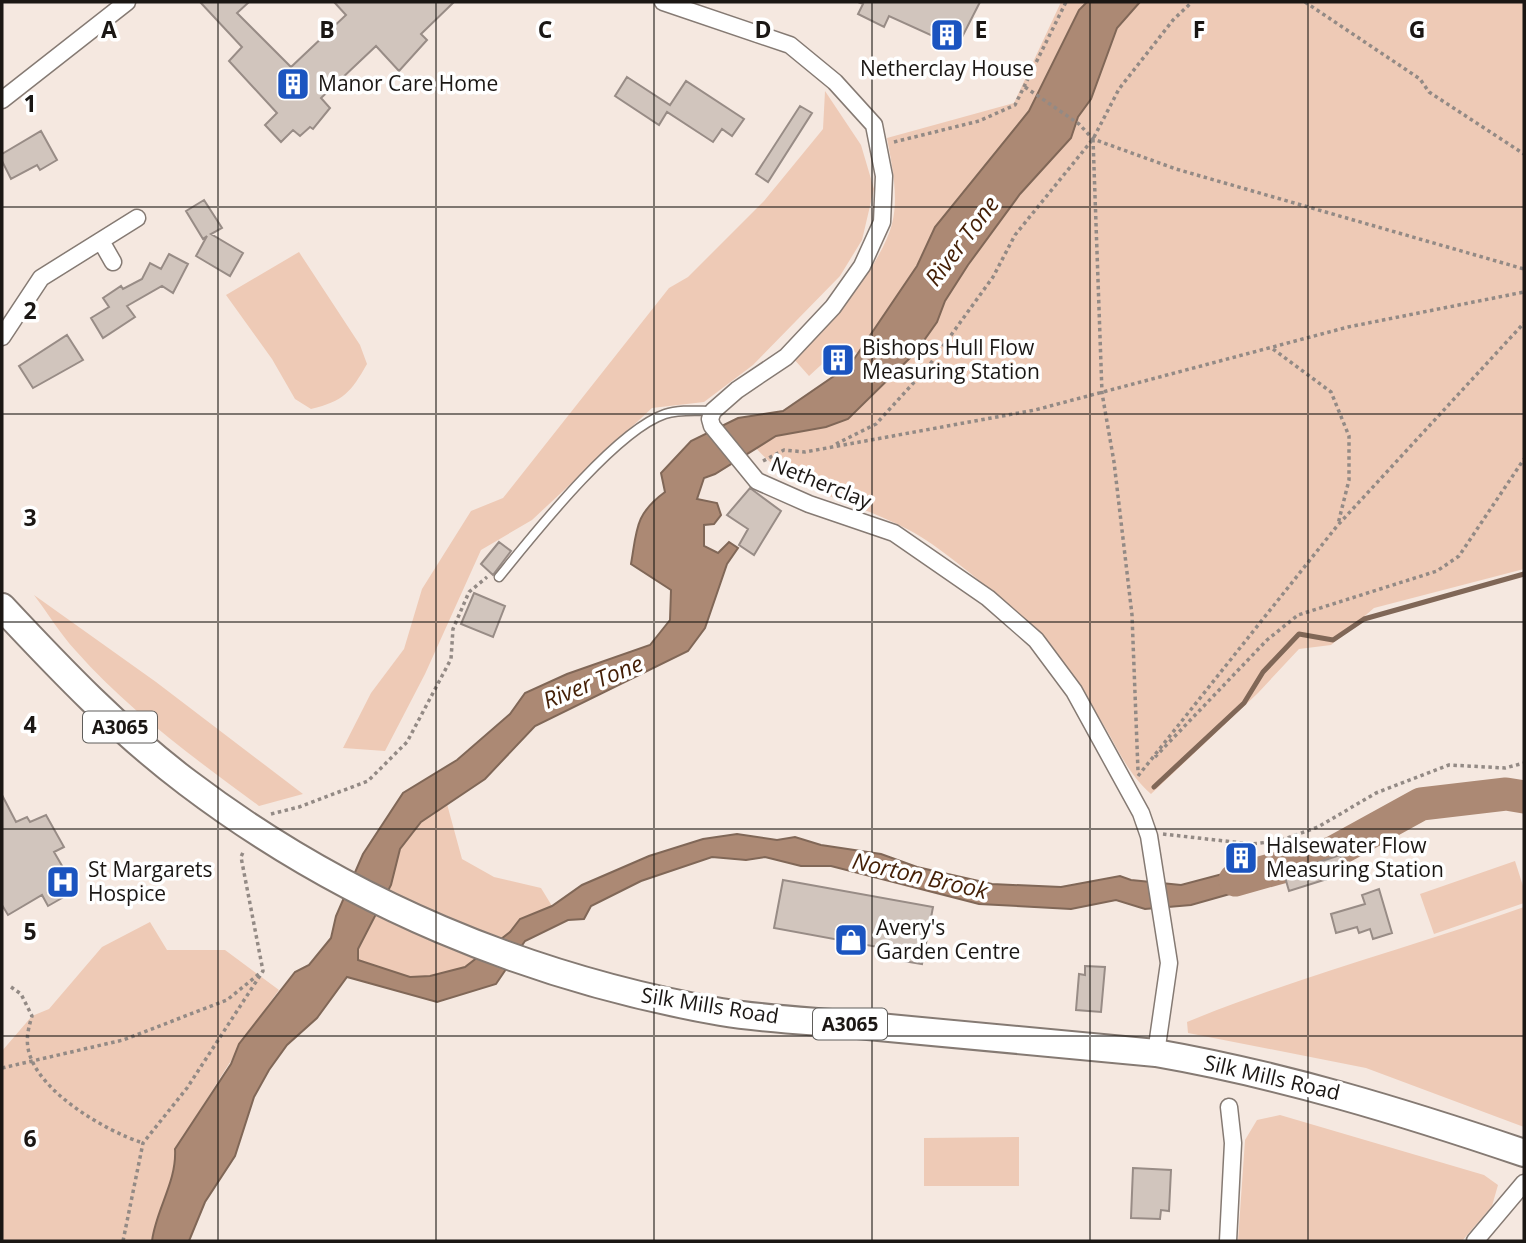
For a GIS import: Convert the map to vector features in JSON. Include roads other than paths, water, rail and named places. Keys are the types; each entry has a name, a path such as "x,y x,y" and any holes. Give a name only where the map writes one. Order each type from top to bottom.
{"main road":[{"name":"Silk Mills Road","path":"2,607 125,731 187,783 254,830 329,876 467,942 547,970 633,994 724,1012 1156,1053 1249,1071 1384,1106 1524,1153"}],"street":[{"path":"2,100 127,2"},
{"path":"663,2 790,45 855,102 874,125 884,176 882,222 862,266 833,307 786,357 713,419"},
{"path":"2,337 41,278 137,218"},
{"path":"101,241 113,262"},
{"name":"Netherclay","path":"713,419 744,467 757,481 777,491 894,533 988,598 1036,640 1074,691 1141,813 1149,836 1169,963 1156,1053"},
{"path":"1228,1241 1233,1143 1229,1107"},
{"path":"1475,1241 1524,1183"}],"lane":[{"path":"499,577 597,465 635,432 664,414 713,419"}],"water":[{"name":"River Tone","path":"1087,2 1140,2 1117,28 1091,99 1078,117 1071,138 1020,194 968,265 945,301 937,322 915,353 848,419 826,427 776,436 704,478 697,499 717,503 721,515 714,524 704,525 704,546 718,553 729,542 738,548 727,564 705,628 688,651 535,726 485,779 421,822 400,849 391,885 358,949 358,960 410,977 430,976 465,967 510,932 520,919 552,906 582,885 649,856 703,839 737,834 777,840 795,837 821,845 881,854 917,867 992,884 1061,887 1120,876 1131,880 1181,885 1245,868 1277,869 1251,888 1191,905 1145,909 1116,900 1071,909 979,904 831,866 801,866 765,857 746,860 712,857 641,881 591,906 584,919 568,920 525,941 496,984 437,1002 347,977 317,1018 287,1045 269,1070 254,1097 235,1156 205,1202 189,1241 152,1241 173,1173 175,1149 231,1064 239,1044 295,972 309,965 331,938 336,916 363,854 403,793 457,760 510,714 525,693 567,674 650,645 670,620 671,590 631,564 639,523 648,508 665,492 661,473 691,441 738,418 783,411 850,365 917,266 935,227 1029,111 1079,10"}],"waterway":[{"path":"1154,787 1244,703 1263,672 1299,634 1333,640 1364,619 1524,574"},
{"name":"Norton Brook","path":"1235,880 1332,853 1421,804 1506,794 1524,797"}],"place":[{"name":"Netherclay House","path":"947,35"},
{"name":"Manor Care Home","path":"293,84"},
{"name":"Bishops Hull Flow Measuring Station","path":"838,360"},
{"name":"Halsewater Flow Measuring Station","path":"1241,858"},
{"name":"St Margarets Hospice","path":"63,882"},
{"name":"Avery's Garden Centre","path":"851,940"}]}
